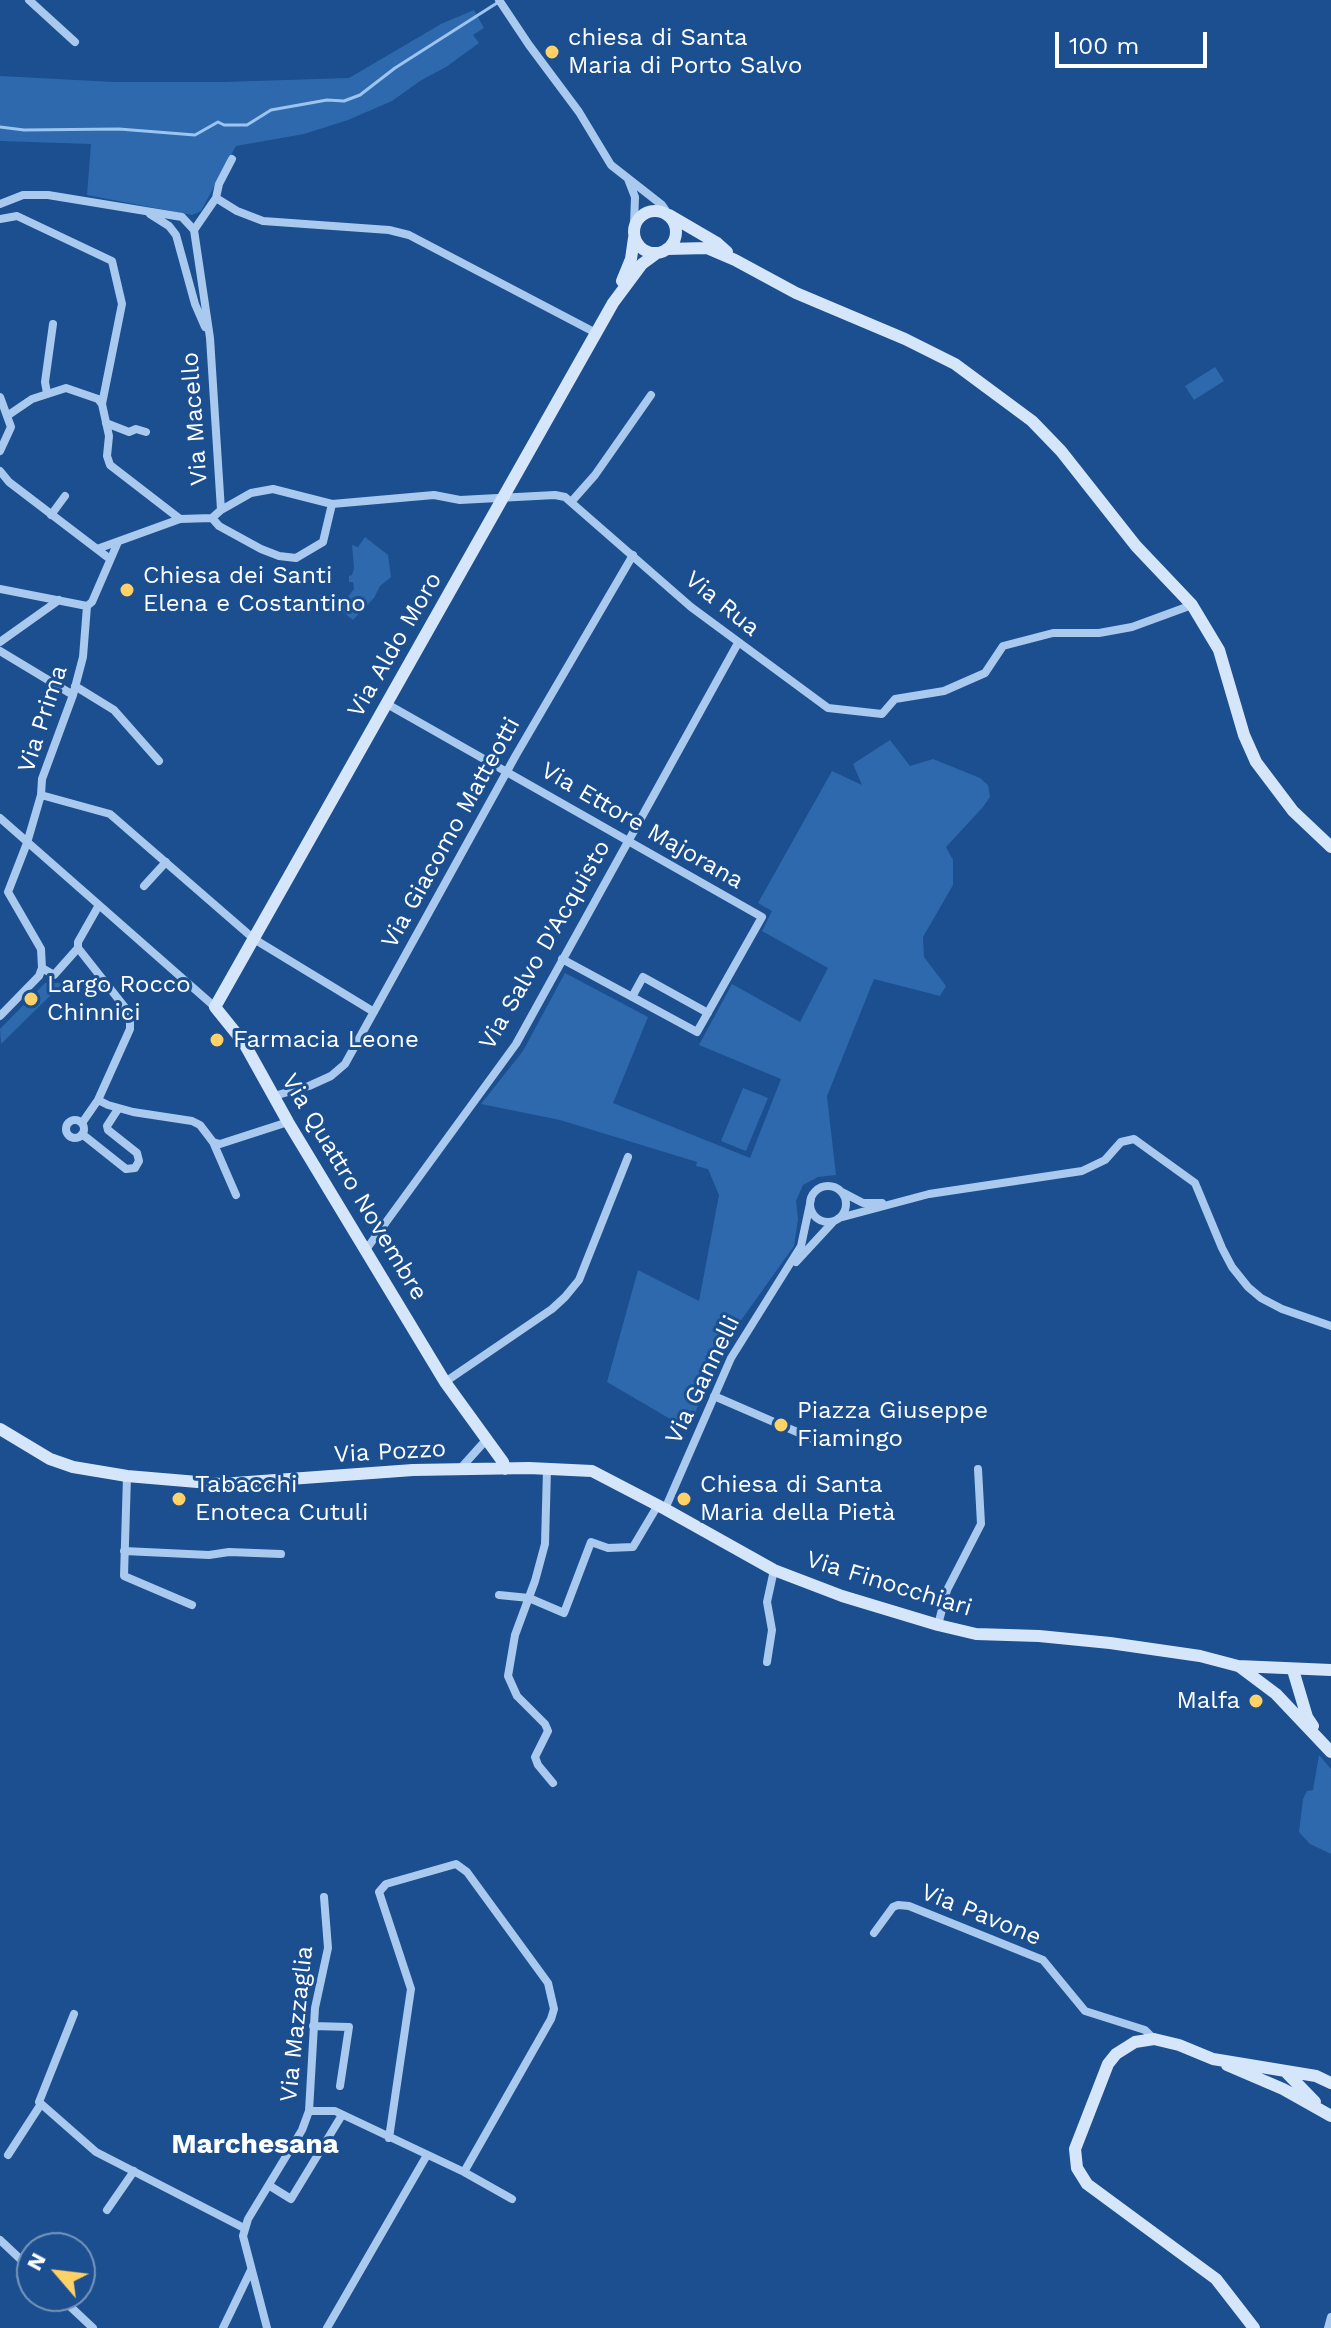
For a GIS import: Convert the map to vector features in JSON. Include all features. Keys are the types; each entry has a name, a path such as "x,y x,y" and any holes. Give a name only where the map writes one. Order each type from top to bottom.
{"street":[{"path":"29,0 75,42"},
{"path":"502,4 579,112 611,165 662,205 669,216 676,235 662,251 642,264 613,303"},
{"path":"194,230 216,198 219,184 232,159"},
{"path":"628,179 635,197 634,232 643,249 662,251 698,247 735,260 796,293 938,356 999,395 1032,421 1061,451 1136,546 1192,605 1219,650 1244,735 1256,762 1293,811 1331,847"},
{"path":"0,204 33,194 182,217 194,230 210,338"},
{"path":"216,198 237,211 263,221 389,230 409,235 596,333"},
{"path":"139,209 159,218 176,235 195,304 210,338"},
{"path":"613,303 627,270 639,217 647,212 656,210 669,216 717,243 735,260"},
{"path":"176,235 188,221 207,211"},
{"path":"0,219 17,216 112,261 122,304 102,404 109,442 107,456 110,465 180,519"},
{"path":"190,283 201,281"},
{"name":"Via Aldo Moro","path":"215,1007 613,303"},
{"path":"47,393 45,382 53,324"},
{"name":"Via Macello","path":"97,549 180,519 212,518 221,510 210,338"},
{"path":"7,416 32,399 66,388 89,395 102,404"},
{"path":"221,510 251,493 273,489 332,504 434,495 460,500 555,495 572,501 595,475 651,395"},
{"path":"0,397 11,427 0,451"},
{"path":"106,423 129,432 136,429 146,432"},
{"path":"0,471 9,482 110,559"},
{"path":"51,515 65,496"},
{"name":"Via Rua","path":"572,501 691,607 828,708 882,714 895,699 944,691 985,673 1003,646 1053,633 1099,633 1132,627 1192,605"},
{"path":"212,518 219,526 261,549 296,558 323,542 332,504"},
{"path":"0,589 87,606 92,602 118,541"},
{"name":"Via Giacomo Matteotti","path":"274,1096 309,1086 339,1070 506,772 633,555"},
{"path":"0,642 59,600"},
{"name":"Via Prima","path":"9,889 27,843 41,795 42,779 74,690 85,649 87,606"},
{"name":"Via Salvo D'Acquisto","path":"365,1251 516,1044 738,643"},
{"path":"0,651 114,710 159,761"},
{"name":"Via Ettore Majorana","path":"387,704 762,917 697,1032 632,997"},
{"path":"41,795 110,814 254,939 374,1012"},
{"name":"Via Quattro Novembre","path":"0,818 215,1007 244,1043 288,1122 445,1382 505,1469"},
{"path":"144,886 166,862"},
{"path":"0,884 9,889 41,949 42,968 39,976 0,1016"},
{"path":"82,1134 82,1123 98,1100 130,1029 127,1010 78,948 78,942 99,905"},
{"path":"42,968 54,975 78,948"},
{"path":"562,959 632,997 643,977 708,1013"},
{"path":"98,1100 118,1109 200,1125 213,1142 236,1195"},
{"path":"82,1134 126,1169 135,1168 139,1161 137,1153 108,1130 107,1126 118,1109"},
{"path":"82,1123 73,1120 66,1127 69,1136 74,1138 82,1134"},
{"path":"213,1142 220,1144 288,1122"},
{"path":"895,1202 863,1203 826,1186 814,1193 811,1199 816,1218 829,1222 895,1202 956,1189 1082,1171 1105,1160 1121,1142 1134,1139 1195,1183 1222,1248 1248,1287 1282,1309 1331,1326"},
{"path":"445,1382 552,1309 579,1280 628,1157"},
{"path":"837,1219 845,1207 839,1191"},
{"name":"Via Gannelli","path":"529,1598 564,1613 591,1542 608,1548 633,1547 662,1507 743,1335 801,1246 811,1199"},
{"name":"Via Gannelli","path":"785,1274 837,1219"},
{"path":"714,1396 820,1442"},
{"name":"Via Pozzo","path":"0,1429 50,1459 95,1472 221,1484 413,1470 505,1469"},
{"path":"459,1471 486,1440"},
{"name":"Via Finocchiari","path":"505,1469 592,1471 774,1570 842,1596 938,1625 976,1634 1110,1643 1200,1656 1238,1666 1331,1670"},
{"path":"547,1469 545,1544 515,1635 508,1676 517,1696 548,1731 535,1757 553,1783"},
{"path":"938,1625 947,1590 981,1524 978,1469"},
{"path":"127,1476 124,1576 192,1605"},
{"path":"124,1551 281,1554"},
{"path":"767,1662 772,1630 767,1602 774,1570"},
{"path":"499,1595 529,1598"},
{"path":"1238,1666 1276,1694 1327,1748"},
{"path":"1276,1694 1289,1669"},
{"path":"1289,1669 1307,1717 1327,1748"},
{"path":"389,2138 411,1989 379,1892 386,1884 456,1864 467,1872 548,1983 554,2009 464,2172"},
{"name":"Via Mazzaglia","path":"244,2228 302,2130 309,2111 313,2026 328,1948 324,1897"},
{"name":"Via Pavone","path":"874,1933 893,1907 909,1906 1043,1960 1085,2011 1145,2030 1154,2039"},
{"path":"74,2014 39,2102 96,2152 244,2228 243,2236 267,2328"},
{"path":"313,2026 349,2027 340,2086"},
{"path":"1254,2328 1216,2279 1087,2184 1077,2168 1075,2149 1108,2064 1125,2047 1154,2039 1179,2045 1283,2089 1328,2114"},
{"path":"1213,2059 1316,2076 1331,2083"},
{"path":"1283,2089 1280,2080 1285,2070"},
{"path":"1285,2070 1328,2114"},
{"path":"8,2155 41,2104"},
{"path":"309,2111 335,2111 464,2172 512,2199"},
{"path":"270,2186 291,2199 342,2115"},
{"path":"327,2328 427,2155"},
{"path":"107,2210 134,2171"},
{"path":"0,2240 16,2255"},
{"path":"223,2328 252,2269"},
{"path":"76,2312 93,2328"},
{"path":"1328,2328 1331,2317"}],"shaded area":[{"path":"474,10 484,28 473,35 479,43 392,101 304,134 236,146 201,211 192,215 87,195 91,144 0,141 0,76 114,82 349,78 441,24"},
{"path":"1215,367 1224,381 1194,400 1185,386"},
{"path":"365,537 388,555 391,577 353,620 343,612 342,605 354,589 353,582 349,582 354,568 352,545 358,547"},
{"path":"890,740 910,766 933,759 980,778 988,785 990,797 946,847 953,860 953,885 923,937 924,957 946,986 940,996 874,979 827,1096 836,1175 818,1177 803,1185 796,1201 798,1219 794,1246 727,1340 708,1378 689,1430 607,1382 638,1270 699,1301 719,1195 708,1169 696,1166 697,1162 560,1120 481,1104 523,1051 565,973 648,1017 613,1103 750,1158 781,1079 699,1045 732,984 800,1022 828,968 762,931 772,911 758,903 832,771 862,785 853,764"},
{"path":"45,983 63,983 1,1044 0,1029"},
{"path":"743,1088 768,1098 746,1151 721,1141"},
{"path":"1319,1755 1331,1769 1331,1854 1310,1844 1299,1832 1303,1799 1307,1791 1313,1790"}],"waterway":[{"path":"0,127 24,130 119,129 195,135 218,122 247,125 271,110 327,100 344,101 360,95 395,68 497,3"}],"place":[{"name":"chiesa di Santa Maria di Porto Salvo","path":"552,52"},
{"name":"Chiesa dei Santi Elena e Costantino","path":"127,590"},
{"name":"Largo Rocco Chinnici","path":"31,999"},
{"name":"Farmacia Leone","path":"217,1040"},
{"name":"Piazza Giuseppe Fiamingo","path":"781,1425"},
{"name":"Tabacchi Enoteca Cutuli","path":"179,1499"},
{"name":"Chiesa di Santa Maria della Pietà","path":"684,1499"},
{"name":"Malfa","path":"1256,1701"}],"district":[{"name":"Marchesana","path":"255,2145"}]}
